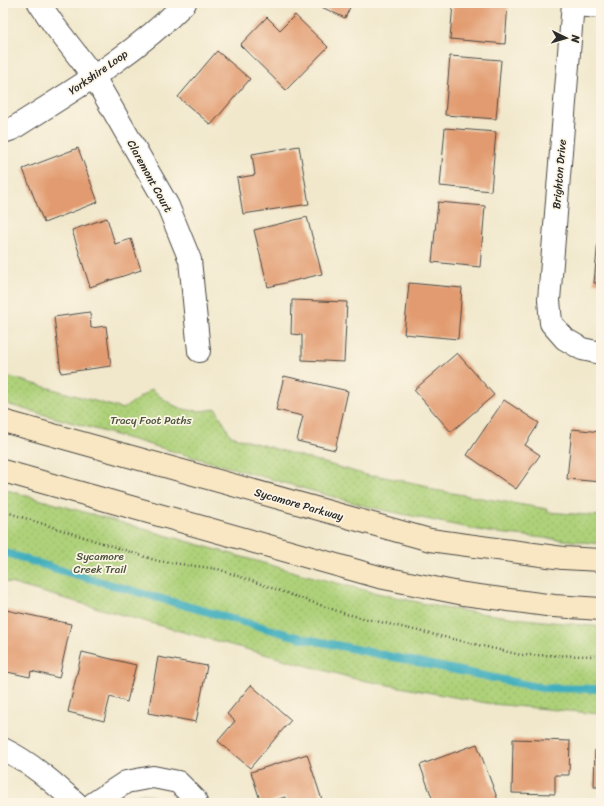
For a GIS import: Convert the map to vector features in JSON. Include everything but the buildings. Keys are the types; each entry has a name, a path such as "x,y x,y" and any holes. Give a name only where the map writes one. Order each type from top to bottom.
{"main road":[{"name":"Sycamore Parkway","path":"3,421 430,540 563,558 601,560"},
{"path":"3,471 379,577 464,594 554,606 601,609"}],"street":[{"name":"Claremont Court","path":"38,3 94,77 168,206 190,260 199,351"},
{"name":"Yorkshire Loop","path":"3,132 12,129 94,77 169,19 185,3"},
{"path":"573,4 601,7"},
{"name":"Brighton Drive","path":"573,4 549,300 551,323 565,339 582,349 601,352"},
{"path":"3,749 14,754 51,780 76,803"},
{"path":"94,803 126,782 153,776 178,782 195,799 196,803"}],"path":[{"path":"3,511 158,561 218,569 346,614 520,655 601,656"}],"green space":[{"name":"Tracy Foot Paths","path":"3,375 123,409 152,389 167,401 181,408 197,411 216,409 231,436 373,477 374,475 429,486 428,489 547,509 547,512 601,516 601,544 488,532 369,507 3,403"},
{"name":"Sycamore Creek Trail","path":"3,489 302,574 368,591 444,608 524,619 601,627 601,714 492,704 356,679 3,581"},
{"path":"144,793 158,798 164,803 126,803 132,796"}],"waterway":[{"path":"3,552 63,571 297,637 542,688 601,689"}]}
